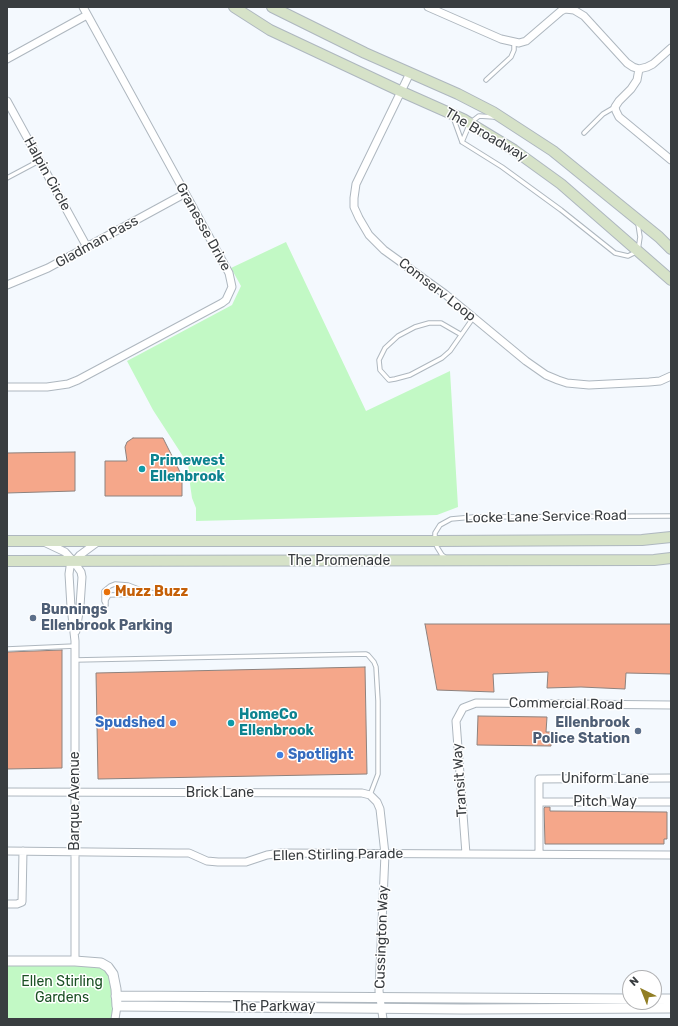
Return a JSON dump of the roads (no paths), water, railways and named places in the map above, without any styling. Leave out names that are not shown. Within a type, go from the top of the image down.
[{"type":"main road","name":"The Broadway","points":[[234,7],[270,30],[470,123],[549,175],[671,280]]},
{"type":"main road","name":"The Broadway","points":[[272,7],[365,53],[458,94],[493,112],[553,151],[659,237],[671,249]]},
{"type":"main road","name":"The Promenade","points":[[7,540],[435,541],[642,540],[671,537]]},
{"type":"main road","name":"The Promenade","points":[[7,562],[646,560],[671,558]]},
{"type":"street","name":"Granesse Drive","points":[[7,387],[47,387],[68,384],[78,380],[226,300],[232,287],[229,273],[184,194],[83,7]]},
{"type":"street","points":[[428,7],[501,39],[514,43],[526,41],[553,17],[570,8],[584,16],[627,63],[639,69],[652,64],[671,48]]},
{"type":"street","points":[[7,59],[87,15]]},
{"type":"street","points":[[639,69],[637,80],[615,107],[619,117],[671,160]]},
{"type":"street","name":"Comserv Loop","points":[[410,73],[356,184],[354,207],[369,235],[380,246],[445,294],[472,318],[546,375],[567,383],[589,385],[649,382],[671,376]]},
{"type":"street","name":"Halpin Circle","points":[[7,101],[9,110],[40,160],[87,247]]},
{"type":"street","name":"Gladman Pass","points":[[7,285],[48,268],[184,194]]},
{"type":"street","name":"Barque Avenue","points":[[39,541],[52,545],[65,552],[74,562],[82,577],[75,644]]},
{"type":"street","points":[[74,562],[88,548],[99,541]]},
{"type":"street","name":"Barque Avenue","points":[[74,562],[70,567],[69,580],[75,644],[75,961]]},
{"type":"street","name":"Commercial Road","points":[[463,708],[476,703],[671,705]]},
{"type":"street","name":"Transit Way","points":[[463,708],[456,721],[466,854]]},
{"type":"street","name":"Uniform Lane","points":[[539,802],[539,779],[671,778]]},
{"type":"street","name":"Brick Lane","points":[[7,792],[362,793],[370,795]]},
{"type":"street","points":[[370,795],[377,802],[380,809],[385,854]]},
{"type":"street","points":[[539,802],[539,854]]},
{"type":"street","name":"Pitch Way","points":[[539,802],[671,802]]},
{"type":"street","name":"Ellen Stirling Parade","points":[[7,851],[189,853],[207,861],[218,862],[246,862],[267,855],[281,853],[671,855]]},
{"type":"street","points":[[7,904],[17,904],[22,902],[23,851]]},
{"type":"street","name":"Cussington Way","points":[[383,1019],[378,991],[385,854]]},
{"type":"street","points":[[7,960],[101,963],[108,967],[113,974],[117,1001],[115,1019]]},
{"type":"street","name":"The Parkway","points":[[117,1001],[379,998],[622,999]]},
{"type":"street","name":"The Parkway","points":[[117,1001],[381,1008],[671,1008]]},
{"type":"lane","points":[[486,80],[511,57],[514,50],[514,43]]},
{"type":"lane","points":[[584,133],[603,114],[615,107]]},
{"type":"lane","points":[[452,114],[462,142],[502,167],[561,210],[615,253],[628,256],[638,251],[640,237],[638,221]]},
{"type":"lane","points":[[462,142],[470,123],[479,116],[491,116],[506,120]]},
{"type":"lane","points":[[7,178],[40,160]]},
{"type":"lane","points":[[460,334],[441,323],[429,323],[415,327],[398,336],[385,348],[379,360],[380,370],[389,380],[395,379],[410,375],[442,358],[450,351],[472,318]]},
{"type":"lane","name":"Locke Lane Service Road","points":[[435,541],[435,534],[440,525],[451,519],[473,517],[671,516]]},
{"type":"lane","points":[[435,541],[442,555],[448,560]]},
{"type":"lane","points":[[115,584],[128,585],[154,593],[109,595],[106,600],[106,605],[104,601],[104,591],[115,584]]},
{"type":"lane","points":[[7,649],[75,644]]},
{"type":"lane","points":[[75,660],[366,654],[371,658],[376,667],[378,701],[378,774],[370,795]]},
{"type":"place","name":"Primewest Ellenbrook","points":[[142,469]]},
{"type":"place","name":"Muzz Buzz","points":[[107,592]]},
{"type":"place","name":"Bunnings Ellenbrook Parking","points":[[33,618]]},
{"type":"place","name":"Spudshed","points":[[173,723]]},
{"type":"place","name":"HomeCo Ellenbrook","points":[[231,723]]},
{"type":"place","name":"Ellenbrook Police Station","points":[[638,731]]},
{"type":"place","name":"Spotlight","points":[[280,755]]},
{"type":"park label","name":"Ellen Stirling Gardens","points":[[62,990]]}]
